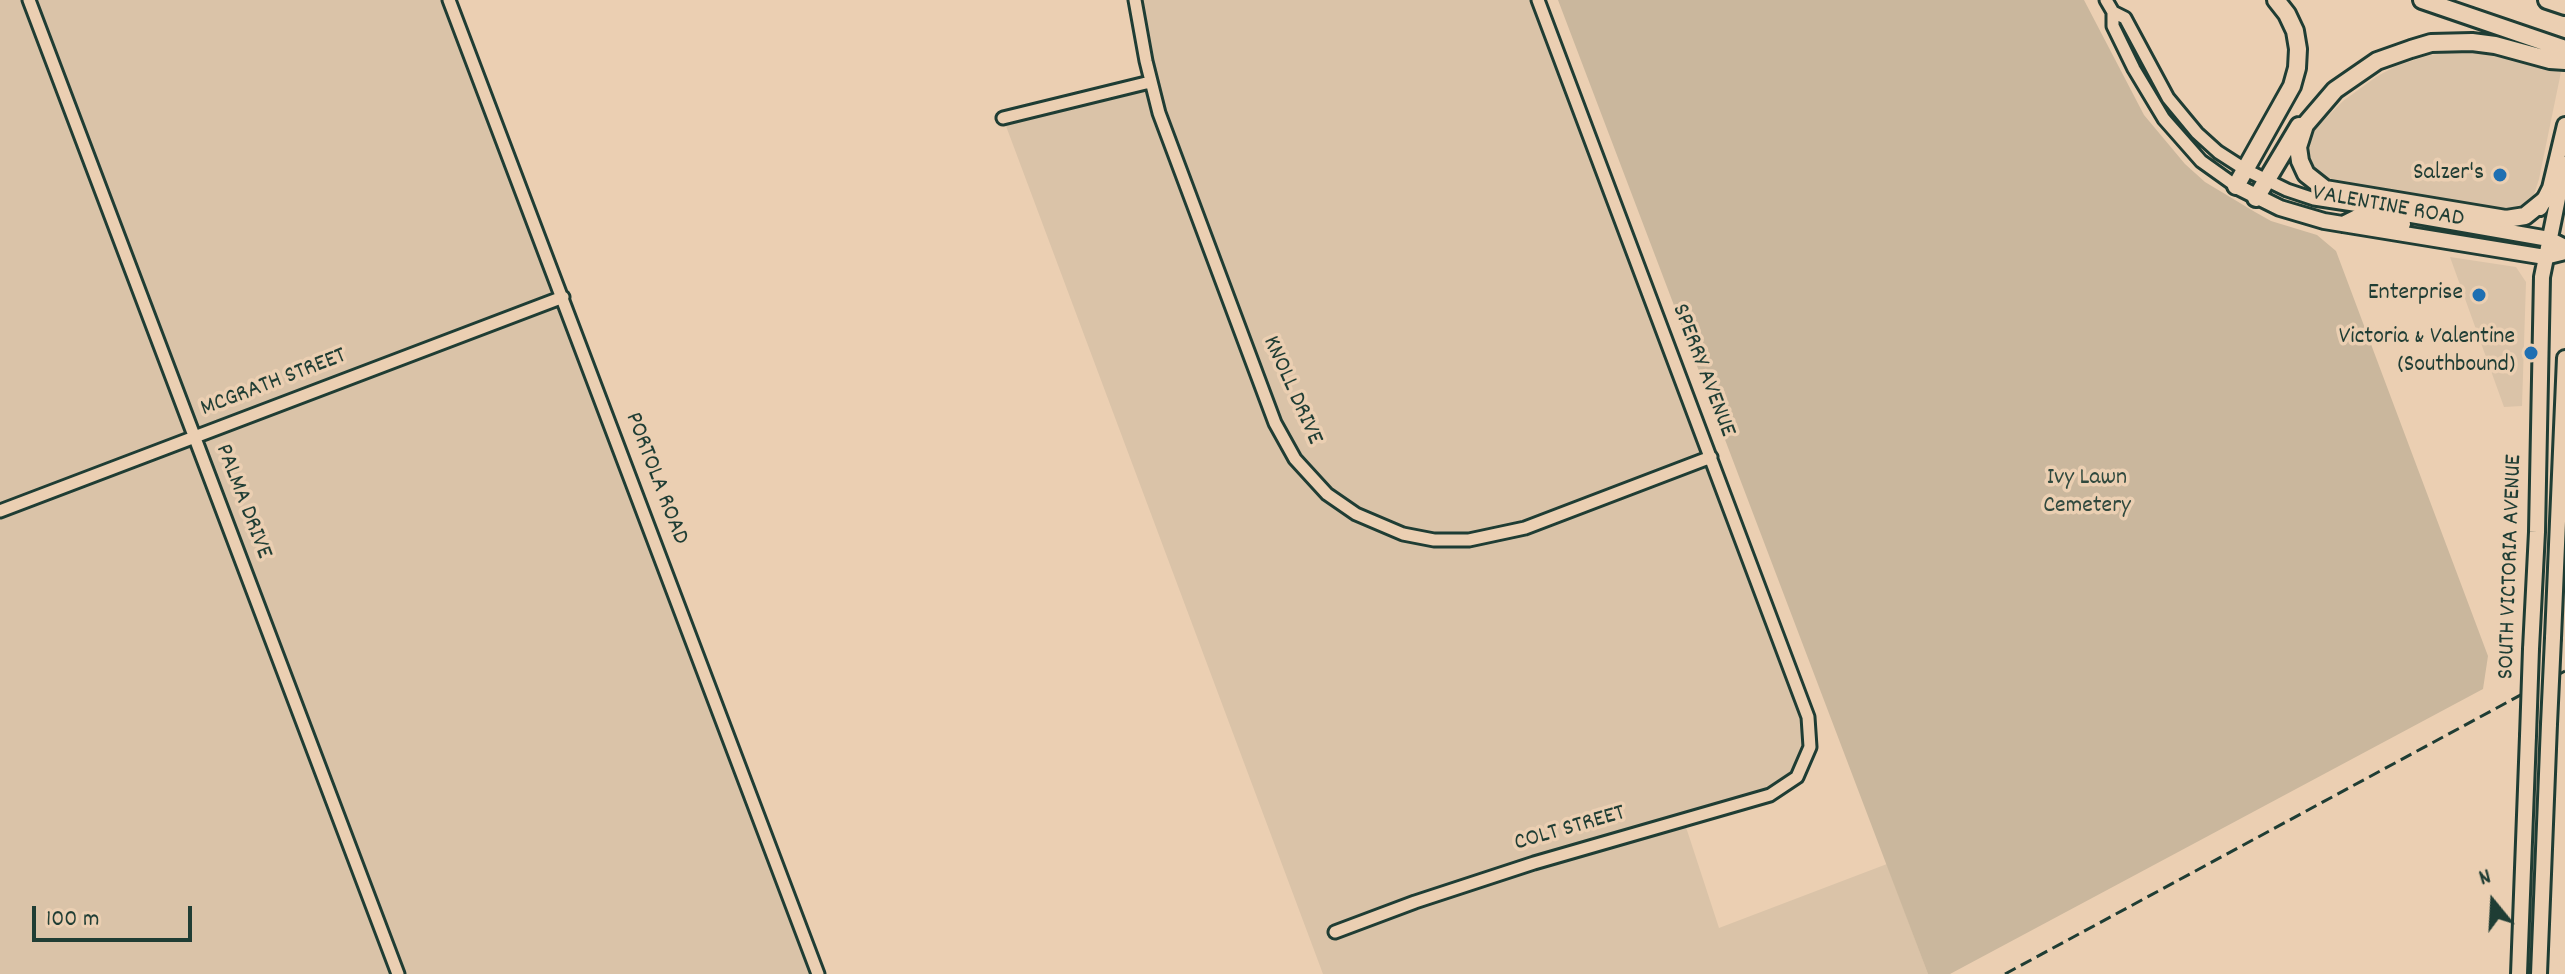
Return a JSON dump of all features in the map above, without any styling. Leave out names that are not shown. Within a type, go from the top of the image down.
[{"type":"highway","points":[[2236,186],[2292,86],[2297,68],[2295,31],[2276,0]]},
{"type":"highway","points":[[2422,0],[2558,53]]},
{"type":"highway","points":[[2256,198],[2294,131],[2335,90],[2363,69],[2431,43],[2472,42],[2558,53]]},
{"type":"highway","points":[[2312,115],[2301,135],[2299,156],[2306,174],[2325,189],[2506,219],[2525,216],[2546,199]]},
{"type":"main road","points":[[2479,228],[2525,219],[2539,209],[2546,199],[2565,125]]},
{"type":"main road","name":"SOUTH VICTORIA AVENUE","points":[[2519,974],[2537,532],[2542,277],[2565,164]]},
{"type":"main road","name":"VALENTINE ROAD","points":[[2236,186],[2256,198],[2304,216],[2342,224],[2545,257],[2565,250]]},
{"type":"main road","name":"VALENTINE ROAD","points":[[2360,206],[2549,239],[2565,250]]},
{"type":"main road","points":[[2342,224],[2357,217],[2404,224],[2417,218]]},
{"type":"main road","name":"SOUTH VICTORIA AVENUE","points":[[2539,974],[2565,358]]},
{"type":"street","name":"PALMA DRIVE","points":[[29,0],[398,974]]},
{"type":"street","name":"PORTOLA ROAD","points":[[449,0],[818,974]]},
{"type":"street","name":"KNOLL DRIVE","points":[[1135,0],[1150,82],[1168,141],[1275,423],[1307,474],[1341,504],[1364,518],[1403,534],[1434,540],[1469,540],[1525,528],[1711,457]]},
{"type":"street","name":"SPERRY AVENUE","points":[[1538,0],[1808,717],[1811,740],[1806,759]]},
{"type":"street","name":"VALENTINE ROAD","points":[[2106,0],[2113,12],[2113,26],[2164,119],[2201,161],[2236,186]]},
{"type":"street","name":"VALENTINE ROAD","points":[[2113,12],[2125,18],[2155,77],[2177,111],[2218,152],[2266,180],[2314,199],[2360,206]]},
{"type":"street","points":[[1003,118],[1150,82]]},
{"type":"street","name":"MCGRATH STREET","points":[[0,511],[563,297]]},
{"type":"street","name":"COLT STREET","points":[[1335,932],[1519,867],[1770,795],[1797,777],[1806,759]]},
{"type":"shaded area","points":[[0,0],[449,0],[818,974],[0,974]]},
{"type":"shaded area","points":[[1135,0],[1538,0],[1811,740],[1790,783],[1684,821],[1719,928],[1887,864],[1928,974],[1323,974],[1003,118],[1150,82]]},
{"type":"shaded area","points":[[2470,50],[2561,72],[2533,198],[2518,209],[2502,211],[2329,181],[2313,170],[2306,150],[2312,132],[2343,101],[2396,66],[2430,55]]},
{"type":"shaded area","points":[[2450,257],[2516,267],[2526,282],[2522,406],[2504,407]]},
{"type":"green space","name":"Ivy Lawn Cemetery","points":[[1558,0],[2084,0],[2144,115],[2185,164],[2205,182],[2255,212],[2271,221],[2317,235],[2336,251],[2488,656],[2483,689],[1950,974],[1928,974]]},
{"type":"railway","points":[[2005,974],[2565,671]]},
{"type":"place","name":"Salzer's","points":[[2500,175]]},
{"type":"place","name":"Enterprise","points":[[2479,295]]},
{"type":"place","name":"Victoria & Valentine (Southbound)","points":[[2531,353]]}]
